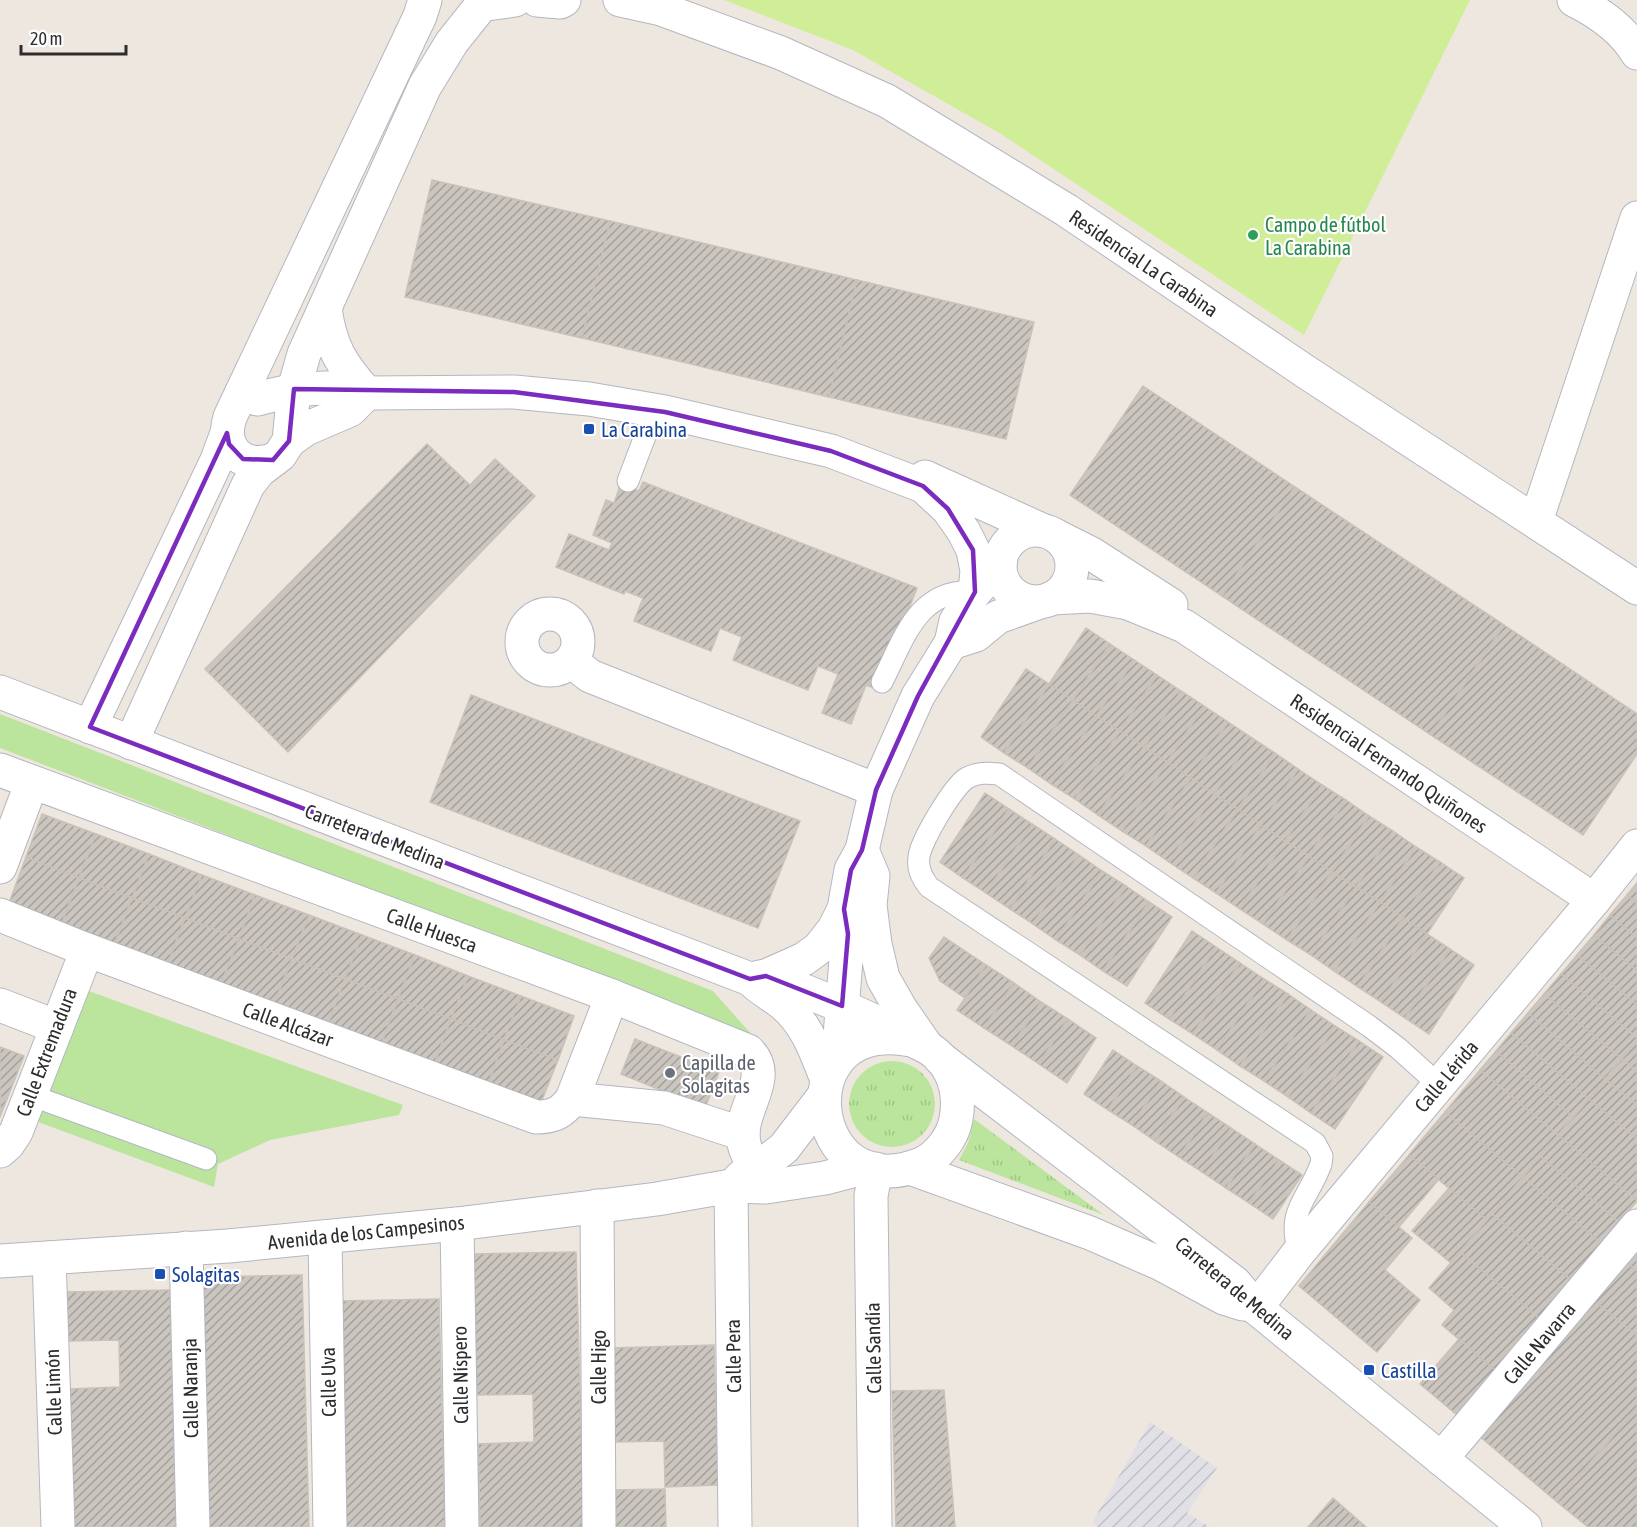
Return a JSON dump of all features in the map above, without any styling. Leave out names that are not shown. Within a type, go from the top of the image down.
[{"type":"street","points":[[90,727],[239,414],[420,16],[425,0]]},
{"type":"street","points":[[445,0],[459,8],[470,9],[494,3]]},
{"type":"street","points":[[537,0],[560,2],[564,0]]},
{"type":"street","name":"Residencial La Carabina","points":[[620,0],[661,9],[781,52],[887,101],[1066,210],[1306,372],[1637,588]]},
{"type":"street","points":[[1574,0],[1598,12],[1632,44],[1637,53]]},
{"type":"street","points":[[131,743],[248,485],[285,444],[294,389],[304,354],[425,86],[452,42],[494,3]]},
{"type":"street","points":[[1536,521],[1637,218]]},
{"type":"street","points":[[239,414],[229,444],[235,453],[253,463],[306,429],[350,410],[367,393],[336,354],[328,332],[325,308]]},
{"type":"street","name":"Residencial Fernando Quiñones","points":[[239,414],[294,389],[346,387],[367,393],[514,392],[589,399],[655,410],[831,451],[923,486],[948,509],[973,550],[977,571],[975,592]]},
{"type":"street","points":[[239,414],[276,404],[289,419],[285,444]]},
{"type":"street","name":"Residencial Fernando Quiñones","points":[[897,475],[926,477],[1092,554],[1177,608],[1184,626]]},
{"type":"street","points":[[951,643],[976,635],[998,617],[1046,600],[1062,591],[1069,581],[1072,568],[1071,556],[1065,544],[1050,533],[1032,530],[1009,541],[1002,552],[1001,576],[1011,592],[1027,601],[1046,600]]},
{"type":"street","points":[[828,1081],[800,1020],[784,1005],[760,990],[758,978],[804,959],[819,948],[834,929],[844,909],[851,870],[862,850],[876,789],[918,696],[951,643],[956,621],[975,592],[1000,564]]},
{"type":"street","name":"Residencial Fernando Quiñones","points":[[1046,600],[1090,596],[1128,603],[1184,626],[1594,900]]},
{"type":"street","points":[[571,661],[590,676],[876,789]]},
{"type":"street","name":"Carretera de Medina","points":[[0,692],[758,978],[842,1006],[926,1048],[1235,1283],[1256,1308],[1525,1527]]},
{"type":"street","name":"Calle Huesca","points":[[0,770],[612,996],[748,1051],[754,1057],[760,1072],[745,1117],[743,1134]]},
{"type":"street","points":[[0,867],[32,782]]},
{"type":"street","name":"Calle Lérida","points":[[1256,1308],[1299,1252],[1637,846]]},
{"type":"street","points":[[844,909],[848,934],[840,1036],[828,1081],[824,1115],[829,1132],[838,1147],[851,1159],[871,1168],[893,1171],[910,1168],[925,1162],[939,1151],[949,1138],[956,1122],[958,1105],[956,1088],[950,1072],[926,1048],[883,978],[875,944],[870,905],[873,876],[862,850]]},
{"type":"street","name":"Calle Alcázar","points":[[0,915],[87,950],[536,1117],[557,1114],[566,1108],[572,1099]]},
{"type":"street","name":"Calle Extremadura","points":[[0,1151],[16,1132],[87,950]]},
{"type":"street","points":[[612,996],[572,1099],[664,1108],[743,1134],[746,1150],[742,1176]]},
{"type":"street","points":[[0,1005],[57,1027]]},
{"type":"street","points":[[742,1176],[784,1148],[846,1052],[877,1037],[894,1036],[926,1048]]},
{"type":"street","points":[[742,1176],[766,1187],[871,1168]]},
{"type":"street","name":"Calle Sandía","points":[[871,1168],[875,1527]]},
{"type":"street","points":[[910,1168],[1090,1233],[1161,1264],[1224,1298],[1256,1308]]},
{"type":"street","name":"Avenida de los Campesinos","points":[[0,1261],[325,1238],[457,1224],[657,1199],[742,1176]]},
{"type":"street","name":"Calle Pera","points":[[735,1527],[742,1176]]},
{"type":"street","name":"Calle Higo","points":[[597,1206],[599,1527]]},
{"type":"street","name":"Calle Níspero","points":[[457,1224],[462,1527]]},
{"type":"street","name":"Calle Navarra","points":[[1441,1459],[1637,1226]]},
{"type":"street","name":"Calle Uva","points":[[325,1238],[330,1527]]},
{"type":"street","name":"Calle Naranja","points":[[186,1248],[193,1527]]},
{"type":"street","name":"Calle Limón","points":[[49,1258],[58,1527]]},
{"type":"lane","points":[[628,481],[655,410]]},
{"type":"lane","points":[[882,682],[916,616],[933,600],[946,593],[975,592]]},
{"type":"lane","points":[[1299,1252],[1294,1223],[1298,1208],[1321,1164],[1322,1156],[1315,1143],[929,887],[922,878],[918,867],[922,844],[958,785],[977,774],[999,774],[1369,1026],[1398,1048],[1439,1085]]},
{"type":"lane","points":[[30,1095],[206,1159]]},
{"type":"highlighted area","points":[[294,389],[514,392],[665,412],[831,451],[923,486],[948,509],[973,550],[975,592],[918,696],[876,790],[862,850],[851,870],[844,909],[848,934],[842,1006],[766,976],[750,979],[90,727],[227,433],[229,444],[243,459],[273,460],[289,441]]},
{"type":"shaded area","points":[[1150,1422],[1217,1468],[1187,1513],[1210,1527],[1097,1527],[1093,1521]]},
{"type":"green space","name":"Campo de fútbol La Carabina","points":[[724,0],[1470,0],[1304,335],[1001,134],[853,50]]},
{"type":"green space","points":[[0,714],[713,991],[753,1036],[0,748]]},
{"type":"green space","points":[[86,990],[403,1105],[399,1115],[270,1140],[218,1164],[214,1187],[38,1122]]},
{"type":"green space","points":[[892,1061],[909,1064],[923,1073],[932,1087],[935,1104],[932,1121],[923,1135],[909,1144],[892,1147],[875,1144],[861,1135],[852,1121],[849,1104],[852,1087],[861,1073],[875,1064]]},
{"type":"green space","points":[[974,1119],[1104,1215],[959,1160],[968,1143]]},
{"type":"building","points":[[432,180],[610,221],[582,338],[405,297]]},
{"type":"building","points":[[610,221],[857,280],[829,397],[582,338]]},
{"type":"building","points":[[857,280],[1034,322],[1006,439],[829,397]]},
{"type":"building","points":[[1143,386],[1295,487],[1222,596],[1070,495]]},
{"type":"building","points":[[427,444],[470,485],[495,459],[535,496],[288,752],[205,669]]},
{"type":"building","points":[[643,482],[917,588],[891,647],[888,645],[871,687],[866,685],[851,724],[822,713],[838,674],[818,666],[808,690],[733,660],[742,637],[720,628],[711,651],[634,621],[643,598],[625,591],[624,594],[556,567],[569,534],[609,550],[612,543],[593,535],[606,500],[614,503],[621,483],[639,491]]},
{"type":"building","points":[[1295,487],[1504,625],[1431,735],[1222,596]]},
{"type":"building","points":[[1504,625],[1637,714],[1637,754],[1583,835],[1431,735]]},
{"type":"building","points":[[1086,628],[1110,644],[1073,700],[1049,684]]},
{"type":"building","points":[[1110,644],[1134,660],[1096,716],[1073,700]]},
{"type":"building","points":[[1134,660],[1157,675],[1120,731],[1096,716]]},
{"type":"building","points":[[1026,669],[1049,684],[1004,753],[981,737]]},
{"type":"building","points":[[1157,675],[1181,691],[1144,747],[1120,731]]},
{"type":"building","points":[[1049,684],[1073,700],[1028,768],[1004,753]]},
{"type":"building","points":[[1181,691],[1204,706],[1167,762],[1144,747]]},
{"type":"building","points":[[471,695],[800,821],[758,928],[430,802]]},
{"type":"building","points":[[1073,700],[1096,716],[1051,784],[1028,768]]},
{"type":"building","points":[[1204,706],[1228,722],[1191,778],[1167,762]]},
{"type":"building","points":[[1096,716],[1120,731],[1075,799],[1051,784]]},
{"type":"building","points":[[1228,722],[1252,738],[1214,794],[1191,778]]},
{"type":"building","points":[[1120,731],[1144,747],[1098,815],[1075,799]]},
{"type":"building","points":[[1252,738],[1275,753],[1238,809],[1214,794]]},
{"type":"building","points":[[1144,747],[1167,762],[1122,831],[1098,815]]},
{"type":"building","points":[[1275,753],[1298,769],[1261,825],[1238,809]]},
{"type":"building","points":[[1167,762],[1191,778],[1146,846],[1122,831]]},
{"type":"building","points":[[1298,769],[1322,785],[1285,841],[1261,825]]},
{"type":"building","points":[[1191,778],[1214,794],[1169,862],[1146,846]]},
{"type":"building","points":[[1322,785],[1346,800],[1309,856],[1285,841]]},
{"type":"building","points":[[985,793],[1009,809],[963,878],[940,862]]},
{"type":"building","points":[[1214,794],[1238,809],[1193,878],[1169,862]]},
{"type":"building","points":[[1346,800],[1369,816],[1332,872],[1309,856]]},
{"type":"building","points":[[1009,809],[1032,824],[986,893],[963,878]]},
{"type":"building","points":[[1238,809],[1261,825],[1216,893],[1193,878]]},
{"type":"building","points":[[42,814],[96,834],[79,878],[26,857]]},
{"type":"building","points":[[1369,816],[1393,831],[1356,887],[1332,872]]},
{"type":"building","points":[[1032,824],[1055,839],[1010,909],[986,893]]},
{"type":"building","points":[[1261,825],[1285,841],[1240,909],[1216,893]]},
{"type":"building","points":[[1393,831],[1416,847],[1380,902],[1356,887]]},
{"type":"building","points":[[96,834],[149,854],[132,898],[79,878]]},
{"type":"building","points":[[1055,839],[1079,855],[1033,924],[1010,909]]},
{"type":"building","points":[[1285,841],[1309,856],[1263,924],[1240,909]]},
{"type":"building","points":[[1416,847],[1440,862],[1403,918],[1380,902]]},
{"type":"building","points":[[149,854],[202,875],[185,918],[132,898]]},
{"type":"building","points":[[1079,855],[1102,871],[1056,940],[1033,924]]},
{"type":"building","points":[[1309,856],[1332,872],[1287,940],[1263,924]]},
{"type":"building","points":[[26,857],[79,878],[62,923],[9,903]]},
{"type":"building","points":[[1440,862],[1464,878],[1427,934],[1403,918]]},
{"type":"building","points":[[1102,871],[1126,886],[1080,955],[1056,940]]},
{"type":"building","points":[[1332,872],[1356,887],[1311,955],[1287,940]]},
{"type":"building","points":[[202,875],[255,895],[239,939],[185,918]]},
{"type":"building","points":[[79,878],[132,898],[115,943],[62,923]]},
{"type":"building","points":[[1637,883],[1637,904],[1627,895]]},
{"type":"building","points":[[1126,886],[1149,902],[1103,971],[1080,955]]},
{"type":"building","points":[[1356,887],[1380,902],[1334,971],[1311,955]]},
{"type":"building","points":[[255,895],[309,915],[292,959],[239,939]]},
{"type":"building","points":[[1627,895],[1637,904],[1637,938],[1610,915]]},
{"type":"building","points":[[132,898],[185,918],[168,963],[115,943]]},
{"type":"building","points":[[1149,902],[1172,917],[1127,986],[1103,971]]},
{"type":"building","points":[[1380,902],[1403,918],[1358,987],[1334,971]]},
{"type":"building","points":[[309,915],[362,935],[345,979],[292,959]]},
{"type":"building","points":[[1610,915],[1637,938],[1637,971],[1594,935]]},
{"type":"building","points":[[185,918],[239,939],[221,984],[168,963]]},
{"type":"building","points":[[1403,918],[1427,934],[1381,1002],[1358,987]]},
{"type":"building","points":[[1192,931],[1216,947],[1169,1019],[1145,1003]]},
{"type":"building","points":[[1427,934],[1450,949],[1405,1018],[1381,1002]]},
{"type":"building","points":[[362,935],[415,955],[398,999],[345,979]]},
{"type":"building","points":[[1594,935],[1637,971],[1637,1005],[1577,955]]},
{"type":"building","points":[[944,937],[986,965],[965,998],[940,981],[929,958]]},
{"type":"building","points":[[239,939],[292,959],[274,1004],[221,984]]},
{"type":"building","points":[[1216,947],[1240,963],[1193,1034],[1169,1019]]},
{"type":"building","points":[[1450,949],[1474,965],[1429,1034],[1405,1018]]},
{"type":"building","points":[[415,955],[468,976],[451,1019],[398,999]]},
{"type":"building","points":[[1577,955],[1637,1005],[1637,1038],[1561,974]]},
{"type":"building","points":[[292,959],[345,979],[328,1024],[274,1004]]},
{"type":"building","points":[[1240,963],[1264,979],[1217,1050],[1193,1034]]},
{"type":"building","points":[[986,965],[1014,983],[984,1028],[957,1010]]},
{"type":"building","points":[[1561,974],[1637,1038],[1622,1059],[1544,994]]},
{"type":"building","points":[[468,976],[521,996],[504,1040],[451,1019]]},
{"type":"building","points":[[345,979],[398,999],[381,1045],[328,1024]]},
{"type":"building","points":[[1264,979],[1288,994],[1240,1066],[1217,1050]]},
{"type":"building","points":[[1014,983],[1041,1002],[1012,1046],[984,1028]]},
{"type":"building","points":[[1288,994],[1311,1010],[1264,1081],[1240,1066]]},
{"type":"building","points":[[1544,994],[1622,1059],[1605,1079],[1528,1013]]},
{"type":"building","points":[[521,996],[574,1016],[558,1060],[504,1040]]},
{"type":"building","points":[[398,999],[451,1019],[434,1065],[381,1045]]},
{"type":"building","points":[[1041,1002],[1068,1019],[1039,1064],[1012,1046]]},
{"type":"building","points":[[1311,1010],[1335,1026],[1288,1097],[1264,1081]]},
{"type":"building","points":[[1528,1013],[1605,1079],[1589,1099],[1511,1033]]},
{"type":"building","points":[[451,1019],[504,1040],[488,1085],[434,1065]]},
{"type":"building","points":[[1068,1019],[1096,1038],[1067,1083],[1039,1064]]},
{"type":"building","points":[[1335,1026],[1359,1041],[1311,1113],[1288,1097]]},
{"type":"building","points":[[1511,1033],[1589,1099],[1573,1117],[1496,1051]]},
{"type":"building","name":"Capilla de Solagitas","points":[[635,1039],[719,1072],[705,1108],[621,1074]]},
{"type":"building","points":[[504,1040],[558,1060],[540,1105],[488,1085]]},
{"type":"building","points":[[1359,1041],[1383,1057],[1335,1129],[1311,1113]]},
{"type":"building","points":[[1637,1041],[1637,1072],[1622,1059]]},
{"type":"building","points":[[0,1047],[24,1056],[7,1099],[0,1097]]},
{"type":"building","points":[[1113,1050],[1137,1066],[1108,1110],[1084,1094]]},
{"type":"building","points":[[1496,1051],[1573,1117],[1558,1135],[1480,1070]]},
{"type":"building","points":[[1622,1059],[1637,1072],[1637,1105],[1605,1079]]},
{"type":"building","points":[[1137,1066],[1161,1081],[1132,1125],[1108,1110]]},
{"type":"building","points":[[1480,1070],[1558,1135],[1523,1177],[1445,1112]]},
{"type":"building","points":[[1605,1079],[1637,1105],[1637,1139],[1589,1099]]},
{"type":"building","points":[[1161,1081],[1184,1097],[1155,1141],[1132,1125]]},
{"type":"building","points":[[0,1097],[7,1099],[0,1117]]},
{"type":"building","points":[[1184,1097],[1208,1113],[1179,1157],[1155,1141]]},
{"type":"building","points":[[1589,1099],[1637,1139],[1637,1201],[1558,1135]]},
{"type":"building","points":[[1445,1112],[1523,1177],[1487,1220],[1409,1155]]},
{"type":"building","points":[[1208,1113],[1231,1128],[1202,1172],[1179,1157]]},
{"type":"building","points":[[1231,1128],[1255,1144],[1226,1188],[1202,1172]]},
{"type":"building","points":[[1558,1135],[1637,1201],[1619,1222],[1540,1156]]},
{"type":"building","points":[[1255,1144],[1279,1160],[1249,1203],[1226,1188]]},
{"type":"building","points":[[1409,1155],[1439,1179],[1399,1227],[1369,1202]]},
{"type":"building","points":[[1540,1156],[1619,1222],[1602,1244],[1523,1177]]},
{"type":"building","points":[[1279,1160],[1302,1175],[1273,1219],[1249,1203]]},
{"type":"building","points":[[1523,1177],[1602,1244],[1571,1280],[1492,1214]]},
{"type":"building","points":[[1449,1188],[1487,1220],[1451,1263],[1412,1231]]},
{"type":"building","points":[[1369,1202],[1412,1238],[1385,1270],[1420,1300],[1377,1352],[1299,1286]]},
{"type":"building","points":[[1492,1214],[1571,1280],[1539,1318],[1460,1252]]},
{"type":"building","points":[[1637,1246],[1637,1271],[1624,1261]]},
{"type":"building","points":[[576,1252],[584,1527],[480,1527],[478,1444],[534,1442],[533,1394],[477,1395],[473,1254]]},
{"type":"building","points":[[1460,1252],[1539,1318],[1495,1370],[1442,1325],[1454,1310],[1429,1288]]},
{"type":"building","points":[[1624,1261],[1637,1271],[1637,1336],[1592,1299]]},
{"type":"building","points":[[302,1275],[309,1527],[207,1527],[201,1277]]},
{"type":"building","points":[[170,1290],[176,1527],[73,1527],[69,1389],[120,1387],[119,1340],[68,1341],[67,1292]]},
{"type":"building","points":[[439,1299],[445,1527],[345,1527],[339,1301]]},
{"type":"building","points":[[1592,1299],[1637,1336],[1637,1407],[1557,1502],[1478,1435]]},
{"type":"building","points":[[1459,1339],[1495,1370],[1457,1415],[1420,1384]]},
{"type":"building","points":[[714,1345],[718,1485],[665,1487],[664,1441],[614,1442],[611,1348]]},
{"type":"building","points":[[944,1390],[955,1527],[896,1527],[892,1391]]},
{"type":"building","points":[[1637,1408],[1637,1527],[1588,1527],[1557,1502]]},
{"type":"building","points":[[665,1489],[666,1527],[616,1527],[615,1490]]},
{"type":"building","points":[[1333,1498],[1366,1527],[1308,1527]]},
{"type":"place","name":"Campo de fútbol La Carabina","points":[[1253,235]]},
{"type":"place","name":"La Carabina","points":[[589,429]]},
{"type":"place","name":"Capilla de Solagitas","points":[[670,1073]]},
{"type":"place","name":"Solagitas","points":[[160,1274]]},
{"type":"place","name":"Castilla","points":[[1369,1370]]}]
